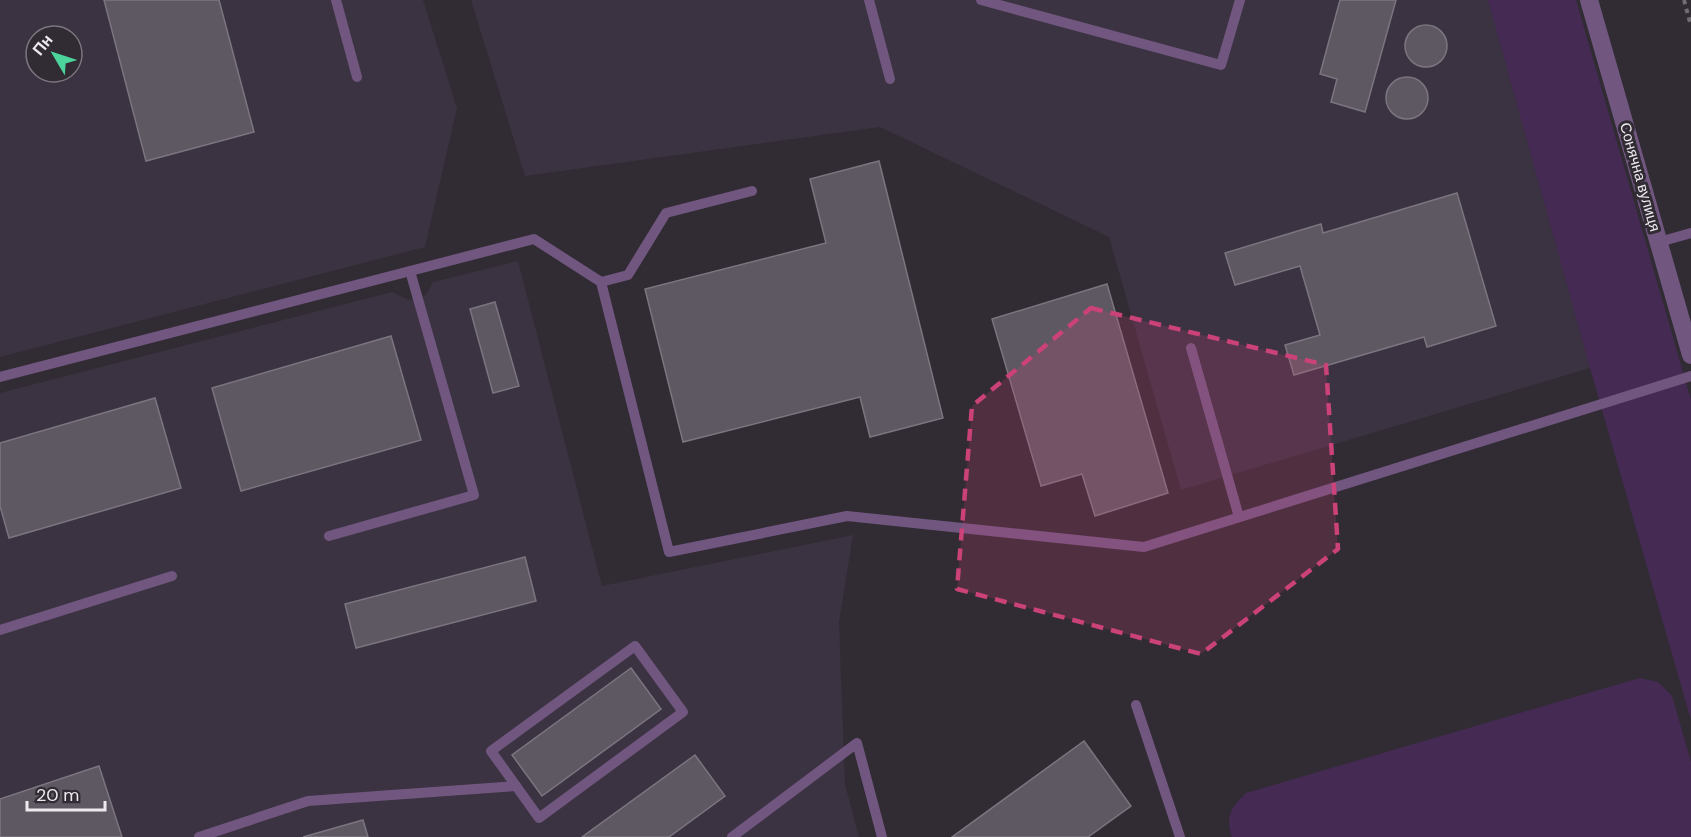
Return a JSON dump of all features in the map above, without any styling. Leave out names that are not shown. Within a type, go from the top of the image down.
[{"type":"street","name":"Сонячна вулиця","points":[[1589,0],[1691,355]]},
{"type":"lane","points":[[336,0],[357,77]]},
{"type":"lane","points":[[869,0],[890,79]]},
{"type":"lane","points":[[981,0],[1221,65],[1240,0]]},
{"type":"lane","points":[[601,282],[628,275],[666,213],[752,191]]},
{"type":"lane","points":[[1659,242],[1691,232]]},
{"type":"lane","points":[[0,377],[534,239],[601,282],[669,552],[847,516],[1144,547],[1691,376]]},
{"type":"lane","points":[[329,536],[474,495],[410,271]]},
{"type":"lane","points":[[1191,348],[1239,517]]},
{"type":"lane","points":[[0,630],[172,576]]},
{"type":"lane","points":[[635,646],[683,712],[539,818],[516,786],[491,751],[635,646]]},
{"type":"lane","points":[[1136,705],[1180,837]]},
{"type":"lane","points":[[732,837],[857,743],[882,837]]},
{"type":"lane","points":[[199,837],[308,801],[516,786]]},
{"type":"path","points":[[1684,0],[1691,26]]},
{"type":"highlighted area","points":[[1091,308],[1326,365],[1338,549],[1201,654],[957,589],[972,406]]},
{"type":"shaded area","points":[[0,0],[423,0],[457,108],[425,247],[0,357]]},
{"type":"shaded area","points":[[471,0],[1488,0],[1590,368],[1181,490],[1109,237],[880,127],[525,176]]},
{"type":"shaded area","points":[[1488,0],[1576,0],[1691,400],[1691,720],[1590,368]]},
{"type":"shaded area","points":[[518,261],[602,586],[853,535],[839,622],[845,784],[859,837],[0,837],[0,393],[392,292],[409,300],[426,295],[433,282]]},
{"type":"shaded area","points":[[1640,678],[1658,682],[1672,696],[1691,762],[1691,837],[1232,837],[1229,818],[1236,803],[1246,793]]},
{"type":"building","points":[[104,0],[219,0],[254,132],[146,161]]},
{"type":"building","points":[[1340,0],[1396,0],[1365,112],[1331,102],[1337,79],[1320,74]]},
{"type":"building","points":[[1426,25],[1434,26],[1441,31],[1446,38],[1446,54],[1441,61],[1434,66],[1426,67],[1418,66],[1411,61],[1406,54],[1405,46],[1406,38],[1411,31],[1418,26]]},
{"type":"building","points":[[1407,77],[1415,78],[1422,83],[1427,90],[1427,106],[1422,113],[1415,118],[1407,119],[1399,118],[1392,113],[1387,106],[1386,98],[1387,90],[1392,83],[1399,78]]},
{"type":"building","points":[[879,161],[943,418],[870,437],[860,397],[683,442],[645,289],[826,243],[810,179]]},
{"type":"building","points":[[1457,193],[1496,326],[1427,347],[1424,337],[1294,375],[1285,345],[1320,335],[1300,266],[1235,285],[1225,253],[1321,224],[1323,233]]},
{"type":"building","points":[[1107,284],[1168,493],[1095,516],[1082,474],[1041,486],[992,319]]},
{"type":"building","points":[[495,302],[519,386],[493,393],[470,309]]},
{"type":"building","points":[[391,336],[421,440],[241,491],[212,388]]},
{"type":"building","points":[[155,398],[181,488],[9,538],[0,506],[0,443]]},
{"type":"building","points":[[525,557],[536,601],[356,648],[345,604]]},
{"type":"building","points":[[631,668],[661,709],[542,796],[512,755]]},
{"type":"building","points":[[1084,741],[1131,806],[1088,837],[952,837]]},
{"type":"building","points":[[695,755],[725,796],[669,837],[582,837]]},
{"type":"building","points":[[99,766],[122,837],[0,837],[0,799]]},
{"type":"building","points":[[363,820],[368,837],[303,837]]}]
